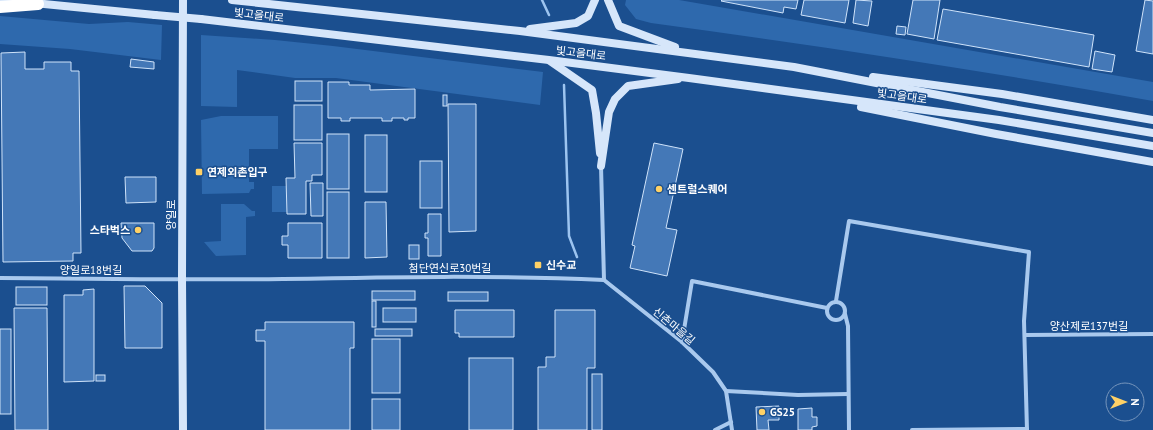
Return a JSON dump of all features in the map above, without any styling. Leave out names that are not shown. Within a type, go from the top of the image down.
[{"type":"highway","points":[[0,7],[38,4]]},
{"type":"main road","name":"빛고을대로","points":[[4,0],[201,19],[549,60],[999,120],[1153,146]]},
{"type":"main road","name":"양일로","points":[[183,0],[183,430]]},
{"type":"main road","name":"빛고을대로","points":[[232,0],[520,31],[794,67],[1000,107],[1153,133]]},
{"type":"main road","points":[[520,31],[576,23],[588,16],[595,0]]},
{"type":"main road","points":[[608,0],[619,26],[691,53]]},
{"type":"main road","points":[[549,60],[592,90],[596,113],[601,166]]},
{"type":"main road","points":[[794,67],[1002,94],[1153,120]]},
{"type":"main road","points":[[601,166],[609,112],[615,99],[628,86],[689,78]]},
{"type":"main road","points":[[790,92],[996,134],[1153,162]]},
{"type":"street","points":[[601,166],[604,280]]},
{"type":"street","points":[[836,301],[849,221],[1028,252],[1024,335],[1027,429],[912,430]]},
{"type":"street","name":"첨단연신로30번길","points":[[182,278],[538,277],[604,280]]},
{"type":"street","name":"양일로18번길","points":[[0,278],[182,278]]},
{"type":"street","name":"신촌마을길","points":[[604,280],[682,342],[713,372],[726,391],[732,430]]},
{"type":"street","points":[[682,342],[692,281],[827,308]]},
{"type":"street","points":[[845,314],[841,319],[835,320],[827,314],[827,308],[830,303],[836,301],[844,305],[846,308],[845,314],[848,326],[848,394],[850,430]]},
{"type":"street","name":"양산제로137번길","points":[[1024,335],[1153,334]]},
{"type":"street","points":[[726,391],[798,395],[848,394]]},
{"type":"street","points":[[715,430],[731,422]]},
{"type":"shaded area","points":[[626,0],[679,0],[1153,82],[1153,101],[902,59],[651,23],[636,19],[625,5]]},
{"type":"shaded area","points":[[0,16],[89,24],[128,22],[162,25],[161,60],[70,49],[0,44]]},
{"type":"shaded area","points":[[201,35],[333,46],[543,72],[540,105],[336,78],[295,78],[237,70],[237,107],[201,106]]},
{"type":"shaded area","points":[[221,116],[278,116],[278,149],[249,149],[249,182],[254,182],[254,189],[251,189],[249,193],[202,194],[201,120]]},
{"type":"shaded area","points":[[272,186],[286,186],[287,212],[272,212]]},
{"type":"shaded area","points":[[221,204],[244,204],[252,211],[255,211],[255,216],[246,217],[246,255],[216,256],[204,242],[221,241]]},
{"type":"building","points":[[798,0],[796,9],[784,7],[783,13],[721,1]]},
{"type":"building","points":[[804,0],[849,0],[845,23],[801,15]]},
{"type":"building","points":[[856,0],[872,1],[868,26],[853,23]]},
{"type":"building","points":[[913,0],[940,0],[934,39],[907,34]]},
{"type":"building","points":[[1145,0],[1153,1],[1153,54],[1136,51]]},
{"type":"building","points":[[943,9],[1094,35],[1089,67],[937,40]]},
{"type":"building","points":[[897,26],[906,27],[905,35],[896,34]]},
{"type":"building","points":[[1095,51],[1115,55],[1112,72],[1092,69]]},
{"type":"building","points":[[25,52],[25,69],[44,69],[44,62],[71,62],[71,71],[79,71],[81,253],[73,253],[73,261],[3,262],[1,53]]},
{"type":"building","points":[[131,59],[154,62],[154,69],[130,67]]},
{"type":"building","points":[[295,81],[322,81],[322,101],[295,101]]},
{"type":"building","points":[[328,82],[349,82],[349,85],[370,85],[370,90],[415,89],[415,118],[408,118],[408,120],[404,120],[404,118],[392,118],[392,121],[382,121],[382,118],[350,118],[350,121],[341,121],[341,118],[328,118]]},
{"type":"building","points":[[443,95],[447,95],[447,106],[443,106]]},
{"type":"building","points":[[448,104],[476,104],[476,231],[449,232]]},
{"type":"building","points":[[294,105],[322,105],[322,140],[294,140]]},
{"type":"building","points":[[327,134],[349,134],[349,189],[327,189]]},
{"type":"building","points":[[365,135],[387,135],[387,192],[365,192]]},
{"type":"building","points":[[294,143],[322,143],[322,175],[312,175],[312,181],[306,181],[306,214],[287,214],[286,178],[295,178]]},
{"type":"building","name":"센트럴스퀘어","points":[[654,143],[683,149],[666,228],[677,230],[667,276],[630,268],[635,246],[632,245]]},
{"type":"building","points":[[420,161],[442,161],[442,208],[420,208]]},
{"type":"building","points":[[125,177],[156,177],[156,202],[126,203]]},
{"type":"building","points":[[310,183],[323,183],[323,216],[311,216]]},
{"type":"building","points":[[327,192],[349,192],[349,258],[327,258]]},
{"type":"building","points":[[365,202],[386,202],[387,257],[365,258]]},
{"type":"building","points":[[428,214],[441,214],[441,256],[428,256],[428,238],[425,238],[425,233],[428,233]]},
{"type":"building","name":"스타벅스","points":[[121,223],[154,223],[154,248],[152,251],[132,251],[122,238]]},
{"type":"building","points":[[288,223],[322,223],[322,258],[288,258],[288,245],[282,245],[282,236],[288,236]]},
{"type":"building","points":[[409,245],[419,245],[419,259],[409,259]]},
{"type":"building","points":[[124,286],[145,286],[162,303],[162,348],[125,348]]},
{"type":"building","points":[[16,287],[47,287],[47,305],[16,305]]},
{"type":"building","points":[[94,289],[94,381],[64,382],[64,295],[83,295],[83,290]]},
{"type":"building","points":[[372,291],[415,291],[415,300],[372,300]]},
{"type":"building","points":[[448,292],[488,292],[488,301],[448,301]]},
{"type":"building","points":[[372,301],[376,301],[376,327],[372,327]]},
{"type":"building","points":[[14,308],[47,308],[48,430],[15,430]]},
{"type":"building","points":[[383,308],[416,308],[416,322],[383,322]]},
{"type":"building","points":[[455,310],[514,310],[514,337],[459,337],[459,333],[455,333]]},
{"type":"building","points":[[555,310],[595,310],[595,368],[587,368],[587,430],[538,430],[538,367],[546,367],[546,357],[555,357]]},
{"type":"building","points":[[265,322],[354,322],[354,348],[350,348],[350,430],[265,430],[265,341],[256,341],[256,330],[265,330]]},
{"type":"building","points":[[0,329],[11,329],[11,414],[0,414]]},
{"type":"building","points":[[375,329],[412,329],[412,336],[375,336]]},
{"type":"building","points":[[372,339],[400,339],[400,393],[372,393]]},
{"type":"building","points":[[469,358],[513,358],[513,430],[469,430]]},
{"type":"building","points":[[592,374],[602,374],[602,430],[592,430]]},
{"type":"building","points":[[96,375],[105,375],[105,381],[96,381]]},
{"type":"building","points":[[372,399],[400,399],[400,430],[372,430]]},
{"type":"building","points":[[779,406],[779,420],[768,420],[769,430],[757,430],[756,407]]},
{"type":"building","points":[[812,408],[812,417],[817,417],[817,426],[812,427],[812,430],[798,430],[798,409]]},
{"type":"waterway","points":[[542,0],[549,15]]},
{"type":"waterway","points":[[564,85],[569,236],[577,257]]},
{"type":"place","name":"연제외촌입구","points":[[199,172]]},
{"type":"place","name":"센트럴스퀘어","points":[[659,189]]},
{"type":"place","name":"스타벅스","points":[[138,230]]},
{"type":"place","name":"신수교","points":[[538,265]]},
{"type":"place","name":"GS25","points":[[762,412]]}]
